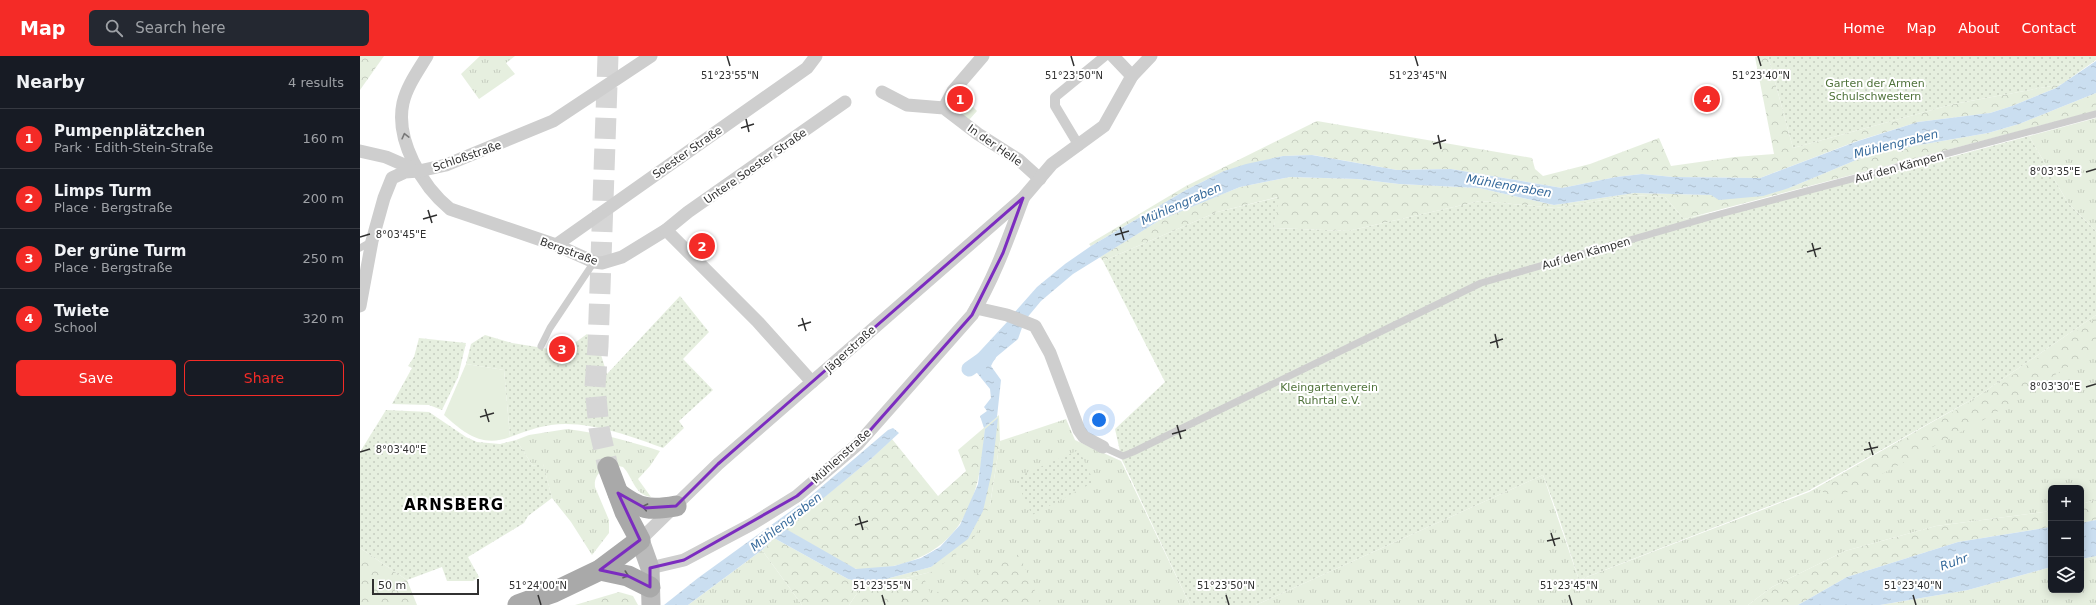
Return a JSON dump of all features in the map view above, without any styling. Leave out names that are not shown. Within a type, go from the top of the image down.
[{"type":"main road","points":[[608,466],[618,493],[640,540],[651,590]]},
{"type":"main road","points":[[618,493],[630,503],[645,508],[657,509],[676,506]]},
{"type":"main road","name":"Jägerstraße","points":[[518,605],[554,592],[600,570],[640,540]]},
{"type":"main road","points":[[600,570],[628,576],[651,590]]},
{"type":"street","name":"Bergstraße","points":[[427,56],[406,94],[402,115],[404,133],[409,151],[419,172],[440,201],[450,209],[556,245],[594,262],[602,263],[622,257],[666,230]]},
{"type":"street","name":"Schloßstraße","points":[[360,306],[372,241],[384,198],[392,178],[406,172],[419,172],[446,165],[553,121],[640,60],[651,56]]},
{"type":"street","name":"Soester Straße","points":[[556,245],[807,68],[816,56]]},
{"type":"street","points":[[882,92],[907,105],[944,108],[953,91],[983,56]]},
{"type":"street","points":[[1079,146],[1055,106],[1055,97],[1105,56]]},
{"type":"street","points":[[1113,56],[1132,76]]},
{"type":"street","name":"Jägerstraße","points":[[640,540],[718,464],[940,268],[1023,198],[1052,164],[1079,146],[1104,126],[1132,76],[1151,56]]},
{"type":"street","name":"Untere Soester Straße","points":[[666,230],[688,212],[845,102]]},
{"type":"street","name":"In der Helle","points":[[944,108],[978,134],[1019,160],[1040,179]]},
{"type":"street","points":[[360,151],[386,157],[419,172]]},
{"type":"street","name":"Mühlenstraße","points":[[651,590],[684,560],[752,524],[797,496],[858,444],[976,308],[1003,253],[1023,198]]},
{"type":"street","points":[[666,230],[757,321],[812,382]]},
{"type":"street","points":[[976,308],[1029,322],[1038,329],[1050,353],[1079,430],[1084,437],[1104,447]]},
{"type":"lane","name":"Auf den Kämpen","points":[[1104,447],[1123,456],[1133,452],[1481,283],[1734,210],[2096,114]]},
{"type":"lane","points":[[360,248],[372,241]]},
{"type":"lane","points":[[541,346],[550,328],[594,262]]},
{"type":"highlighted area","points":[[1023,198],[1003,253],[972,315],[858,444],[797,496],[684,560],[650,568],[650,587],[628,576],[600,570],[640,540],[618,493],[645,508],[676,506],[718,464]]},
{"type":"green space","points":[[360,56],[384,56],[360,90]]},
{"type":"green space","points":[[480,56],[515,56],[506,63],[515,74],[479,99],[461,74]]},
{"type":"green space","points":[[1768,56],[1793,148],[1954,104],[2062,84],[2056,88],[2012,106],[1990,113],[1918,122],[1857,141],[1760,178],[1673,177],[1642,174],[1616,177],[1562,188],[1451,169],[1397,170],[1313,155],[1283,156],[1224,171],[1186,190],[1091,246],[1100,257],[1160,220],[1193,206],[1240,187],[1290,177],[1357,179],[1399,184],[1479,188],[1554,205],[1634,193],[1711,195],[1789,188],[1873,153],[1988,133],[2019,124],[2096,93],[2096,111],[1684,219],[1665,197],[1632,195],[1556,208],[1480,201],[1348,231],[1274,228],[1278,197],[1217,212],[1103,261],[1089,244],[1186,186],[1317,121],[1532,158],[1535,169],[1543,176],[1590,164],[1659,138],[1671,166],[1735,157],[1774,154],[1755,57]]},
{"type":"green space","name":"Garten der Armen Schulschwestern","points":[[1768,56],[2096,56],[2096,60],[2062,84],[1954,104],[1793,148]]},
{"type":"green space","points":[[958,92],[977,111],[969,120],[952,106]]},
{"type":"green space","points":[[2096,118],[2096,231],[2068,203],[2029,136]]},
{"type":"green space","name":"Kleingartenverein Ruhrtal e.V.","points":[[2029,136],[2068,203],[2096,231],[2096,315],[1978,396],[1808,491],[1579,580],[1557,512],[1543,475],[1256,605],[1190,605],[1122,460],[1115,429],[1165,382],[1103,261],[1217,212],[1279,197],[1274,228],[1348,231],[1480,201],[1556,208],[1632,195],[1665,197],[1684,219],[1899,171]]},
{"type":"green space","points":[[680,296],[709,332],[683,359],[713,390],[679,421],[684,428],[663,448],[608,430],[579,425],[551,425],[510,437],[504,370],[466,364],[471,344],[485,335],[512,343],[556,350],[559,355],[563,356],[568,353],[569,347],[587,334],[597,342],[607,374]]},
{"type":"green space","points":[[2096,315],[2096,500],[2084,503],[2084,485],[2048,485],[2048,511],[1936,526],[1845,551],[1772,587],[1748,605],[1256,605],[1543,475],[1579,580],[1809,492],[1978,396]]},
{"type":"green space","points":[[2096,318],[2096,349],[1987,418],[1829,502],[1820,487],[1985,394]]},
{"type":"green space","points":[[419,338],[466,343],[458,377],[442,410],[429,405],[392,404],[412,368],[408,366],[414,357]]},
{"type":"green space","points":[[466,364],[504,370],[510,437],[491,441],[482,440],[466,433],[444,415]]},
{"type":"green space","points":[[386,410],[429,412],[466,437],[477,442],[500,444],[516,440],[533,466],[543,463],[552,498],[528,516],[524,523],[468,557],[479,577],[473,581],[447,581],[442,567],[407,580],[360,548],[360,452]]},
{"type":"green space","points":[[999,415],[1000,441],[990,505],[971,544],[931,572],[860,589],[849,605],[802,605],[762,550],[774,538],[848,579],[864,583],[886,579],[931,567],[983,511],[985,429],[980,471],[975,491],[968,509],[958,526],[945,541],[929,553],[908,562],[896,565],[877,569],[857,569],[785,529],[871,459],[892,439],[938,496],[966,471],[958,450]]},
{"type":"green space","points":[[1066,419],[1075,440],[1121,461],[1190,605],[849,605],[860,589],[931,572],[990,505],[1000,441]]},
{"type":"green space","points":[[567,429],[614,438],[660,451],[650,466],[638,479],[651,497],[645,496],[637,489],[623,467],[608,467],[597,477],[595,487],[609,520],[609,533],[592,555],[571,522],[552,498],[543,464],[533,466],[516,440],[529,435]]},
{"type":"green space","points":[[1079,450],[1094,482],[1032,515],[1015,478]]},
{"type":"green space","points":[[2096,500],[2096,520],[2084,522],[2084,503]]},
{"type":"green space","points":[[2048,511],[2048,527],[1958,542],[1847,577],[1798,605],[1748,605],[1772,587],[1845,551],[1936,526]]},
{"type":"green space","points":[[360,548],[407,580],[417,605],[360,605]]},
{"type":"green space","points":[[762,550],[802,605],[688,605]]},
{"type":"green space","points":[[1019,554],[1041,605],[853,605],[862,592],[924,578],[931,595]]},
{"type":"green space","points":[[2096,556],[2096,605],[1880,605],[1968,590],[2048,568],[2048,593],[2084,593],[2084,558]]},
{"type":"green space","points":[[619,592],[633,596],[638,605],[575,605]]},
{"type":"water","points":[[2096,61],[2096,93],[2019,124],[1988,133],[1873,153],[1789,188],[1763,196],[1719,200],[1711,195],[1634,193],[1554,205],[1479,188],[1399,184],[1357,179],[1290,177],[1240,187],[1160,220],[1073,274],[1041,301],[1026,319],[1015,312],[1037,287],[1065,264],[1091,246],[1186,190],[1224,171],[1246,164],[1283,156],[1312,155],[1397,170],[1451,169],[1562,188],[1616,177],[1642,174],[1673,177],[1760,178],[1858,141],[1918,122],[1990,113],[2012,106],[2056,88]]},
{"type":"water","points":[[1008,321],[1024,322],[1018,339],[995,358],[991,366],[1001,380],[997,417],[984,428],[980,416],[987,411],[984,407],[991,398],[990,389],[969,363]]},
{"type":"water","points":[[998,418],[992,471],[983,511],[968,539],[931,567],[886,579],[864,583],[848,579],[774,538],[762,550],[688,605],[664,605],[698,578],[806,500],[888,430],[893,428],[899,433],[871,459],[786,529],[856,569],[894,566],[921,558],[940,547],[960,525],[978,484],[985,429]]},
{"type":"water","points":[[2096,520],[2096,556],[2084,558],[2084,557],[2084,522]]},
{"type":"water","name":"Ruhr","points":[[2048,527],[2048,568],[1968,590],[1880,605],[1798,605],[1847,577],[1958,542]]},
{"type":"waterway","name":"Mühlengraben","points":[[969,369],[989,355]]},
{"type":"tunnel","points":[[608,56],[598,346],[595,387],[599,428],[608,467]]},
{"type":"place","name":"Pumpenplätzchen","points":[[960,99]]},
{"type":"place","name":"Twiete","points":[[1707,99]]},
{"type":"place","name":"Limps Turm","points":[[702,246]]},
{"type":"place","name":"Der grüne Turm","points":[[562,349]]},
{"type":"district","name":"ARNSBERG","points":[[454,505]]}]
